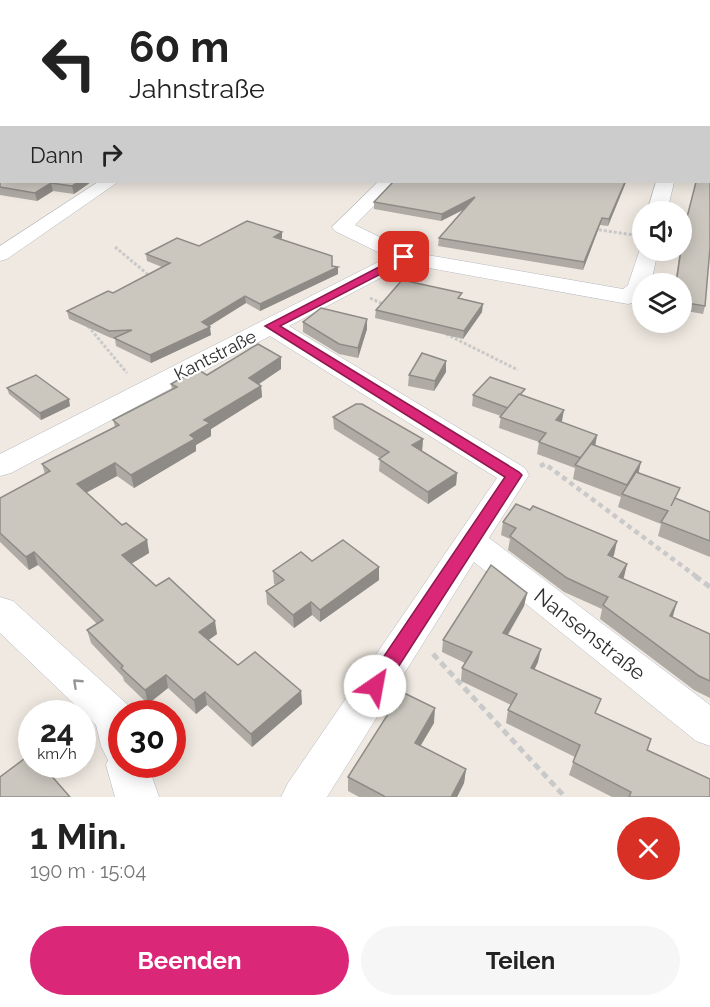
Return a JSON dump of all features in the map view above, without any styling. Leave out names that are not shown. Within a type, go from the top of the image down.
[{"type":"street","points":[[0,255],[108,183]]},
{"type":"street","points":[[387,183],[342,227],[404,257],[628,297],[639,287],[645,261]]},
{"type":"street","points":[[659,201],[662,183]]},
{"type":"street","name":"Kantstraße","points":[[0,466],[404,257]]},
{"type":"street","points":[[271,326],[514,475],[303,797]]},
{"type":"street","name":"Nansenstraße","points":[[470,541],[710,728]]},
{"type":"street","points":[[0,611],[108,712]]},
{"type":"street","points":[[131,778],[137,797]]},
{"type":"path","points":[[97,0],[105,0]]},
{"type":"path","points":[[585,227],[632,234]]},
{"type":"path","points":[[116,247],[151,277]]},
{"type":"path","points":[[348,286],[390,307]]},
{"type":"path","points":[[87,324],[143,392]]},
{"type":"path","points":[[443,333],[518,370]]},
{"type":"path","points":[[514,475],[544,464],[710,587]]},
{"type":"path","points":[[411,630],[565,797]]},
{"type":"building","points":[[0,183],[51,183],[35,193],[0,187]]},
{"type":"building","points":[[51,183],[76,183],[72,186]]},
{"type":"building","points":[[392,183],[625,183],[609,219],[602,218],[584,262],[439,238],[475,197],[442,214],[374,202]]},
{"type":"building","points":[[696,183],[710,183],[710,248],[705,306],[692,304],[692,273],[678,273],[679,261],[692,261],[691,201]]},
{"type":"building","points":[[247,221],[282,232],[274,237],[332,256],[332,266],[338,267],[260,304],[245,296],[202,322],[210,327],[150,355],[114,338],[132,330],[109,331],[67,311],[108,291],[113,293],[170,263],[146,254],[177,238],[199,246]]},
{"type":"building","points":[[402,280],[462,293],[458,298],[483,304],[464,331],[376,310]]},
{"type":"building","points":[[321,308],[367,319],[358,348],[339,344],[303,322]]},
{"type":"building","points":[[258,344],[281,357],[249,378],[261,386],[204,420],[210,423],[190,435],[195,439],[131,475],[115,463],[77,484],[122,525],[126,523],[147,540],[122,555],[156,586],[169,578],[215,621],[199,632],[238,665],[255,652],[301,691],[251,734],[205,692],[194,700],[166,675],[145,690],[121,668],[123,666],[87,630],[103,620],[34,552],[26,557],[0,533],[0,498],[50,471],[42,464],[119,425],[113,420],[177,387],[171,384],[197,369],[207,375]]},
{"type":"building","points":[[422,353],[446,361],[435,381],[409,375]]},
{"type":"building","points":[[36,375],[69,399],[40,413],[7,388]]},
{"type":"building","points":[[490,377],[525,389],[508,408],[473,395]]},
{"type":"building","points":[[519,394],[564,410],[556,420],[597,435],[581,458],[539,442],[546,433],[500,417]]},
{"type":"building","points":[[356,404],[362,404],[423,439],[412,445],[457,473],[428,492],[379,459],[389,452],[333,417]]},
{"type":"building","points":[[591,444],[641,462],[627,485],[575,465]]},
{"type":"building","points":[[636,472],[680,488],[675,498],[710,512],[710,541],[661,522],[668,511],[622,494]]},
{"type":"building","points":[[516,504],[530,510],[533,506],[617,541],[608,555],[627,564],[619,577],[677,602],[670,616],[710,634],[710,681],[699,676],[603,605],[608,597],[567,578],[510,536],[516,528],[503,522]]},
{"type":"building","points":[[343,540],[379,567],[320,610],[311,602],[293,615],[266,591],[284,580],[273,571],[301,552],[312,561]]},
{"type":"building","points":[[491,565],[527,593],[503,633],[541,649],[531,668],[601,699],[595,713],[651,739],[647,750],[710,779],[710,797],[629,797],[631,792],[573,762],[580,745],[508,710],[517,694],[462,668],[472,652],[443,640]]},
{"type":"building","points":[[402,692],[435,708],[415,743],[466,769],[451,797],[384,797],[348,777]]},
{"type":"building","points":[[18,764],[18,778],[53,778],[70,797],[0,797],[0,777]]},
{"type":"route","points":[[375,686],[514,475],[271,326],[404,257]]}]
